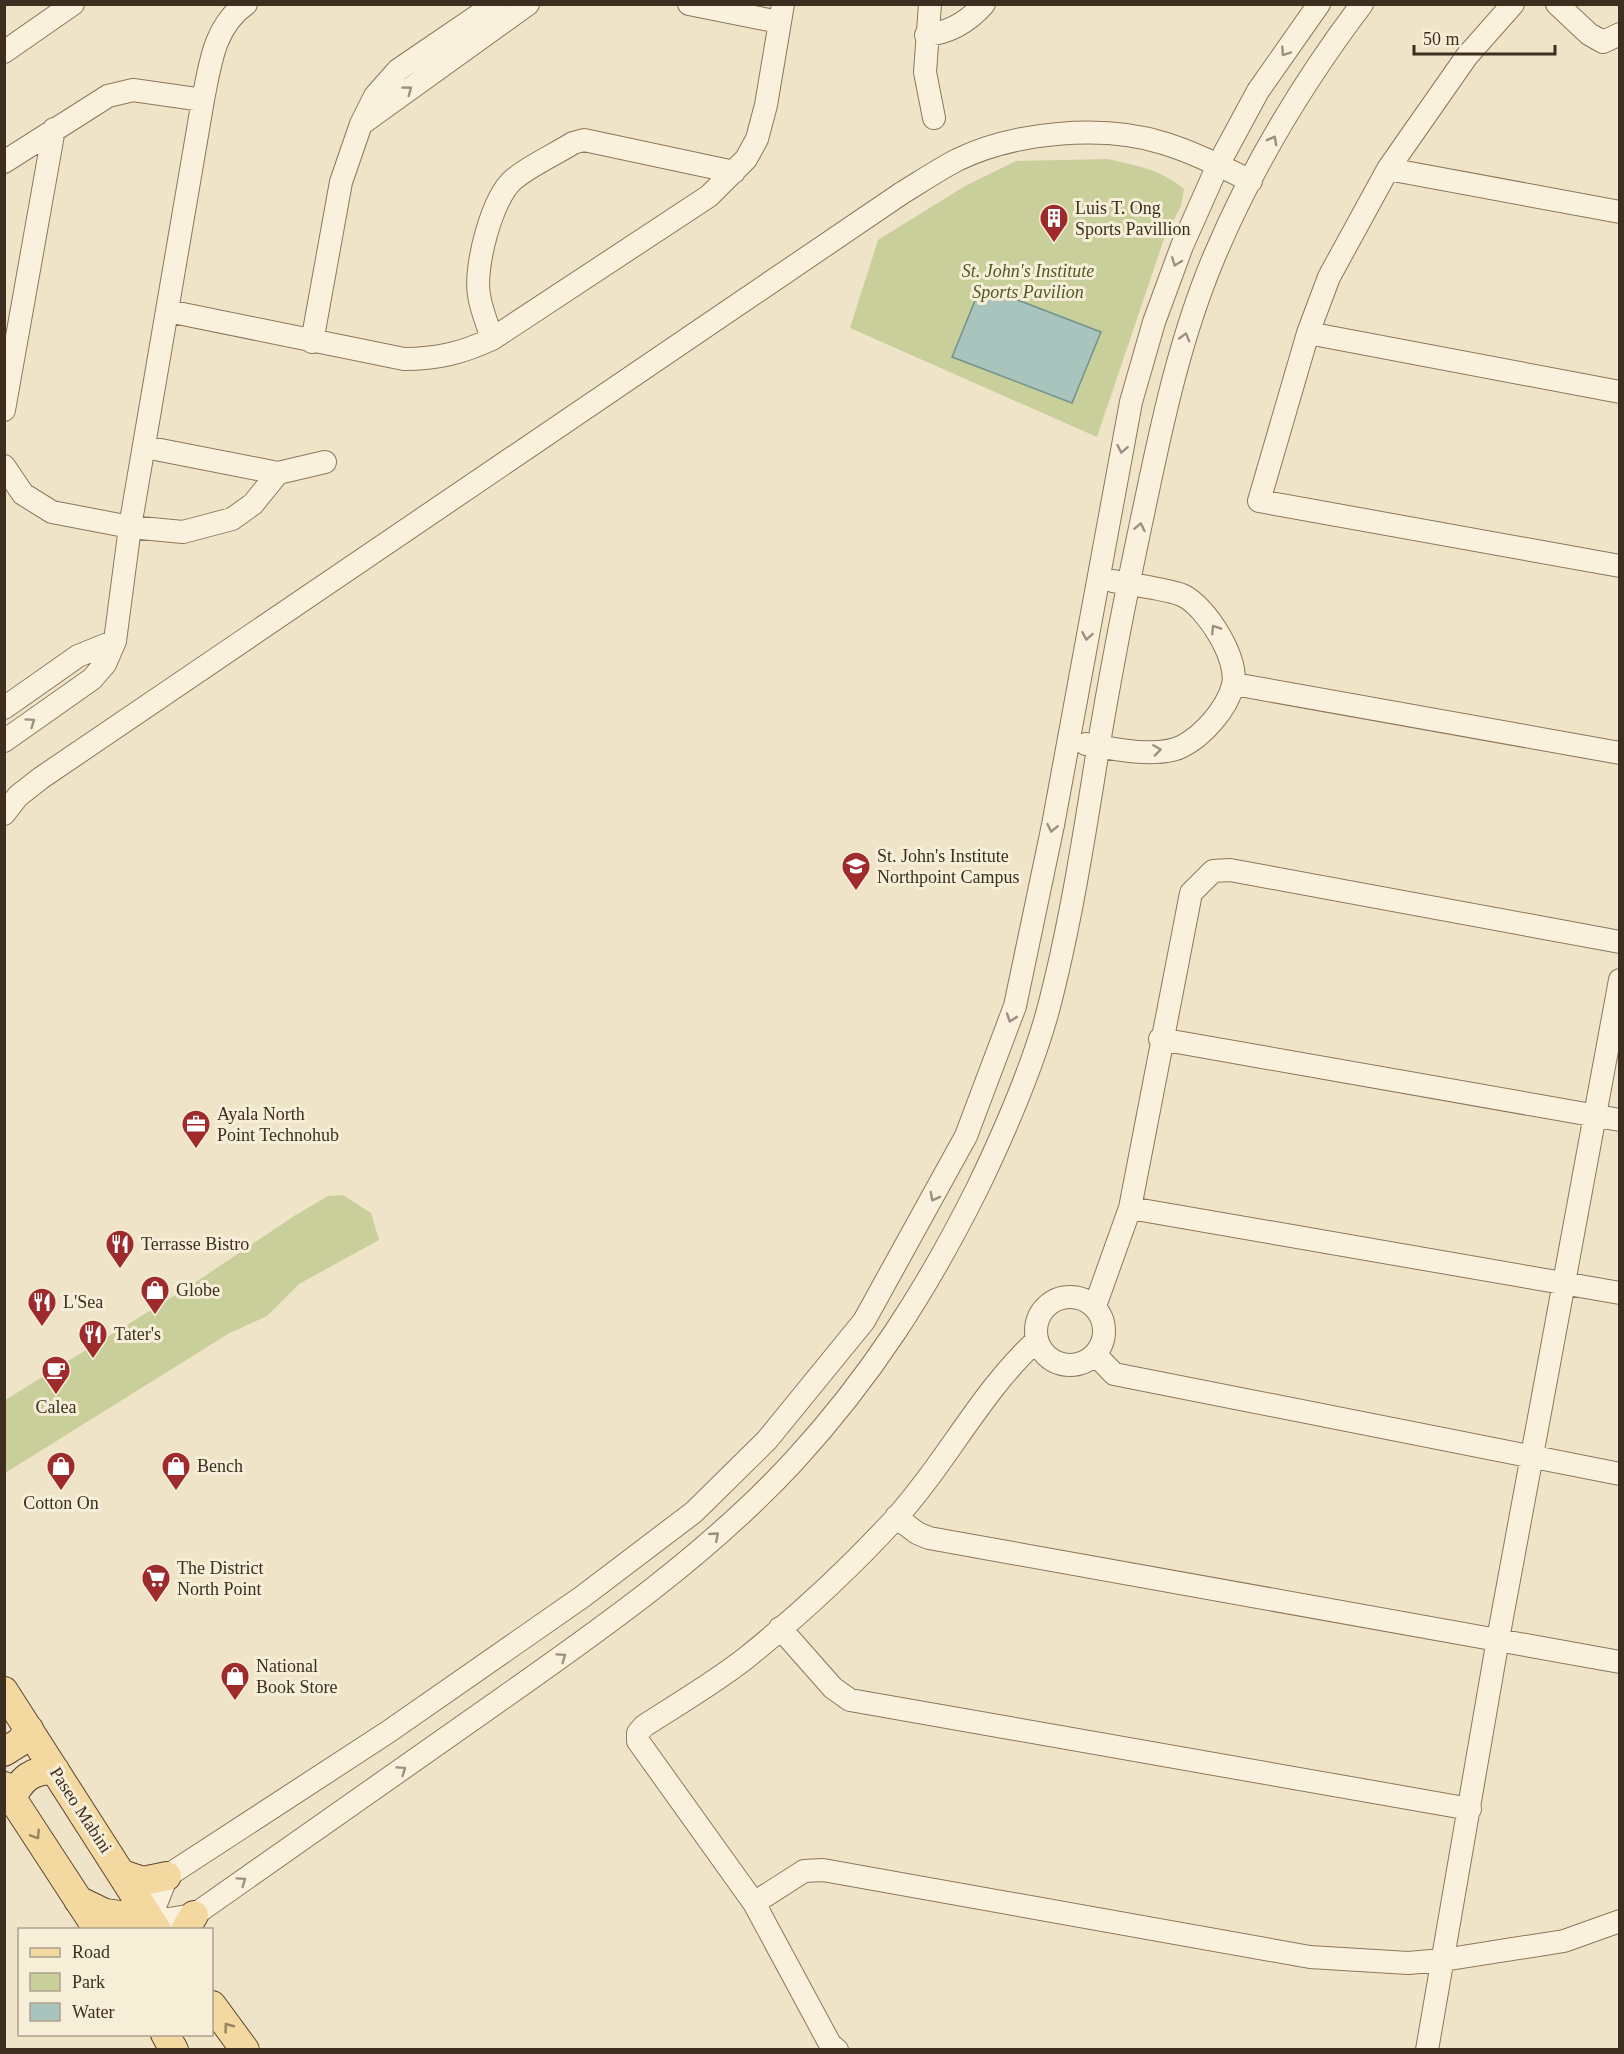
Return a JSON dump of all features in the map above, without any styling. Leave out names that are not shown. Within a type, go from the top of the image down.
[{"type":"main road","name":"Paseo Mabini","points":[[4,1691],[122,1874],[151,1926]]},
{"type":"main road","points":[[4,1752],[20,1742],[29,1729]]},
{"type":"main road","points":[[55,1770],[39,1770],[8,1792],[97,1928]]},
{"type":"main road","points":[[122,1874],[143,1881],[167,1876]]},
{"type":"main road","points":[[78,1900],[105,1913],[151,1926]]},
{"type":"main road","points":[[213,2006],[246,2049]]},
{"type":"main road","points":[[166,2036],[174,2049]]},
{"type":"street","points":[[4,52],[73,4]]},
{"type":"street","points":[[4,741],[93,679],[105,664],[115,641],[130,527],[203,100],[214,50],[223,29],[246,4]]},
{"type":"street","points":[[312,342],[341,182],[361,124],[375,96],[398,70],[495,4]]},
{"type":"street","points":[[361,124],[528,4]]},
{"type":"street","points":[[168,311],[404,359],[433,359],[461,353],[492,339],[709,196],[746,159],[757,139],[766,105],[781,14],[689,4]]},
{"type":"street","points":[[930,4],[925,72],[934,118]]},
{"type":"street","points":[[926,35],[943,34],[965,22],[984,4]]},
{"type":"street","points":[[1319,4],[1258,91],[1218,165],[1182,246],[1154,322],[1131,402],[1096,578],[1069,740],[1015,1006],[966,1136],[864,1321],[812,1388],[767,1440],[694,1512],[582,1597],[388,1732],[167,1876],[151,1926],[190,1922],[603,1628],[716,1536],[792,1464],[847,1399],[890,1343],[942,1259],[996,1150],[1017,1099],[1046,1016],[1085,832],[1128,584],[1164,413],[1187,330],[1214,257],[1251,181],[1294,102],[1330,46],[1362,4]]},
{"type":"street","points":[[1513,4],[1467,56],[1388,169],[1329,278],[1308,333],[1258,501],[1620,566]]},
{"type":"street","points":[[1557,4],[1589,34],[1604,42],[1620,34]]},
{"type":"street","points":[[4,162],[108,96],[133,90],[203,100]]},
{"type":"street","points":[[4,410],[54,129]]},
{"type":"street","points":[[4,814],[18,796],[42,778],[902,193],[958,160],[1017,140],[1070,134],[1115,134],[1163,142],[1251,181]]},
{"type":"street","points":[[492,339],[478,295],[478,278],[484,243],[498,200],[514,179],[573,143],[584,140],[735,172]]},
{"type":"street","points":[[1388,169],[1620,212]]},
{"type":"street","points":[[1308,333],[1620,392]]},
{"type":"street","points":[[145,447],[278,472],[325,462]]},
{"type":"street","points":[[4,466],[23,494],[52,512],[130,527],[183,532],[232,519],[253,504],[278,472]]},
{"type":"street","points":[[1069,740],[1144,752],[1180,747],[1208,727],[1222,708],[1234,684],[1224,642],[1208,618],[1184,597],[1096,578]]},
{"type":"street","points":[[4,708],[93,648],[115,641]]},
{"type":"street","points":[[43,681],[58,703]]},
{"type":"street","points":[[1234,684],[1620,753]]},
{"type":"street","points":[[1095,1306],[1130,1208],[1160,1039],[1191,893],[1213,871],[1230,870],[1620,942]]},
{"type":"street","points":[[1427,2049],[1498,1639],[1620,980]]},
{"type":"street","points":[[1160,1039],[1620,1120]]},
{"type":"street","points":[[986,1087],[1017,1099]]},
{"type":"street","points":[[1130,1208],[1620,1293]]},
{"type":"street","points":[[1072,1297],[1085,1300],[1095,1306],[1104,1321],[1104,1336],[1095,1354],[1084,1363],[1068,1366],[1047,1357],[1036,1341],[1037,1320],[1049,1305],[1072,1297]]},
{"type":"street","points":[[837,2049],[830,2044],[754,1903],[638,1741],[638,1733],[644,1726],[745,1658],[840,1573],[896,1517],[986,1396],[1014,1361],[1036,1341]]},
{"type":"street","points":[[1095,1354],[1114,1374],[1532,1459],[1620,1474]]},
{"type":"street","points":[[896,1517],[917,1533],[929,1538],[1620,1662]]},
{"type":"street","points":[[582,1597],[603,1628]]},
{"type":"street","points":[[780,1628],[833,1688],[850,1700],[1470,1809]]},
{"type":"street","points":[[754,1903],[804,1871],[823,1870],[1310,1957],[1408,1963],[1443,1960],[1564,1941],[1620,1921]]},
{"type":"green space","name":"St. John's Institute Sports Pavilion","points":[[1107,159],[1157,173],[1184,189],[1181,206],[1164,239],[1097,437],[850,328],[878,240],[965,186],[1016,161]]},
{"type":"green space","points":[[343,1195],[371,1213],[379,1240],[299,1284],[267,1316],[228,1334],[5,1473],[5,1400],[190,1286],[294,1216],[328,1196]]},
{"type":"water","points":[[981,286],[1101,332],[1072,403],[952,357]]},
{"type":"place","name":"Luis T. Ong Sports Pavillion","points":[[1054,244]]},
{"type":"place","name":"St. John's Institute Northpoint Campus","points":[[856,892]]},
{"type":"place","name":"Ayala North Point Technohub","points":[[196,1150]]},
{"type":"place","name":"Terrasse Bistro","points":[[120,1270]]},
{"type":"place","name":"Globe","points":[[155,1316]]},
{"type":"place","name":"L'Sea","points":[[42,1328]]},
{"type":"place","name":"Tater's","points":[[93,1360]]},
{"type":"place","name":"Calea","points":[[56,1396]]},
{"type":"place","name":"Cotton On","points":[[61,1492]]},
{"type":"place","name":"Bench","points":[[176,1492]]},
{"type":"place","name":"The District North Point","points":[[156,1604]]},
{"type":"place","name":"National Book Store","points":[[235,1702]]}]
